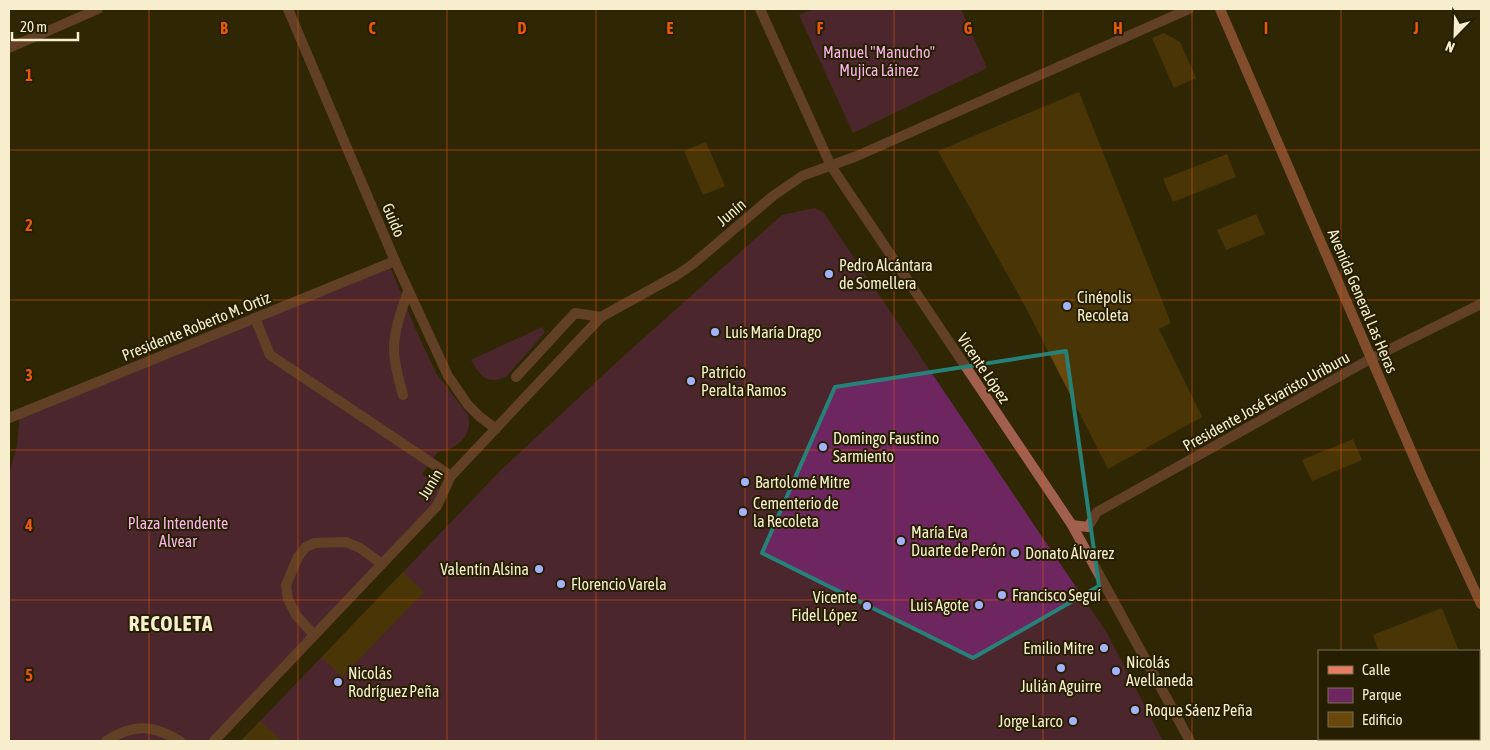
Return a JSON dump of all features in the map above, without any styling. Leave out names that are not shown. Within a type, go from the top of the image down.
[{"type":"main road","name":"Avenida General Las Heras","points":[[1220,9],[1422,476],[1481,604]]},
{"type":"street","points":[[9,48],[98,9]]},
{"type":"street","name":"Guido","points":[[288,9],[408,291],[448,376],[468,406],[496,429]]},
{"type":"street","name":"Vicente López","points":[[760,9],[830,166],[1072,526],[1190,741]]},
{"type":"street","name":"Junín","points":[[214,741],[437,506],[451,476],[601,317],[677,275],[693,264],[774,196],[802,176],[857,156],[1189,9]]},
{"type":"street","name":"Presidente Roberto M. Ortiz","points":[[9,418],[395,261]]},
{"type":"street","points":[[403,395],[396,370],[394,348],[396,329],[408,291]]},
{"type":"street","name":"Presidente José Evaristo Uriburu","points":[[1072,526],[1088,527],[1097,512],[1372,358],[1481,304]]},
{"type":"street","points":[[516,376],[575,313],[601,317]]},
{"type":"street","points":[[256,318],[270,355],[451,476]]},
{"type":"street","points":[[314,635],[296,615],[288,599],[286,585],[298,557],[306,547],[314,543],[346,542],[360,548],[382,564]]},
{"type":"street","points":[[106,741],[127,730],[143,728],[161,731],[180,741]]},
{"type":"highlighted area","points":[[1066,351],[1099,586],[973,658],[762,553],[835,387]]},
{"type":"green space","name":"Manuel \"Manucho\" Mujica Láinez","points":[[814,9],[961,9],[987,68],[853,133],[799,15]]},
{"type":"green space","name":"Cementerio de la Recoleta","points":[[815,208],[823,212],[1107,633],[1163,741],[241,741],[501,470],[628,352],[782,215]]},
{"type":"green space","name":"Plaza Intendente Alvear","points":[[389,264],[436,373],[468,415],[469,422],[466,435],[457,445],[438,452],[422,474],[443,491],[437,506],[214,741],[9,741],[9,474],[17,446],[20,414]]},
{"type":"green space","points":[[542,327],[545,332],[507,376],[489,380],[481,375],[471,360]]},
{"type":"building","points":[[1164,33],[1180,42],[1196,78],[1174,88],[1152,38]]},
{"type":"building","points":[[1079,92],[1171,323],[1159,329],[1202,417],[1108,469],[1025,306],[938,151]]},
{"type":"building","points":[[706,142],[725,186],[703,195],[684,151]]},
{"type":"building","points":[[1227,154],[1236,177],[1173,202],[1163,179]]},
{"type":"building","points":[[1256,214],[1265,234],[1226,250],[1217,230]]},
{"type":"building","points":[[1353,439],[1362,460],[1312,481],[1302,460]]},
{"type":"building","points":[[403,572],[424,592],[342,677],[322,657]]},
{"type":"building","points":[[1442,608],[1459,650],[1379,650],[1373,635]]},
{"type":"building","points":[[260,721],[282,741],[241,741]]},
{"type":"place","name":"Pedro Alcántara de Somellera","points":[[829,274]]},
{"type":"place","name":"Cinépolis Recoleta","points":[[1067,306]]},
{"type":"place","name":"Luis María Drago","points":[[715,332]]},
{"type":"place","name":"Patricio Peralta Ramos","points":[[691,381]]},
{"type":"place","name":"Domingo Faustino Sarmiento","points":[[823,447]]},
{"type":"place","name":"Bartolomé Mitre","points":[[745,482]]},
{"type":"place","name":"Cementerio de la Recoleta","points":[[743,512]]},
{"type":"place","name":"María Eva Duarte de Perón","points":[[901,541]]},
{"type":"place","name":"Donato Álvarez","points":[[1015,553]]},
{"type":"place","name":"Valentín Alsina","points":[[539,569]]},
{"type":"place","name":"Florencio Varela","points":[[561,584]]},
{"type":"place","name":"Francisco Seguí","points":[[1002,595]]},
{"type":"place","name":"Luis Agote","points":[[979,605]]},
{"type":"place","name":"Vicente Fidel López","points":[[867,606]]},
{"type":"place","name":"Emilio Mitre","points":[[1104,648]]},
{"type":"place","name":"Julián Aguirre","points":[[1061,668]]},
{"type":"place","name":"Nicolás Avellaneda","points":[[1116,671]]},
{"type":"place","name":"Nicolás Rodríguez Peña","points":[[338,682]]},
{"type":"place","name":"Roque Sáenz Peña","points":[[1135,710]]},
{"type":"place","name":"Jorge Larco","points":[[1073,721]]},
{"type":"district","name":"RECOLETA","points":[[171,623]]}]
